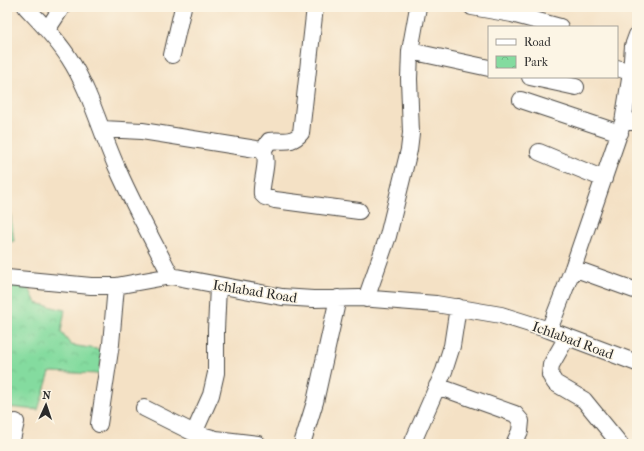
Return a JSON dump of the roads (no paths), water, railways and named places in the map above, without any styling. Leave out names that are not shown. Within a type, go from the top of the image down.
[{"type":"street","points":[[7,278],[91,286],[116,286],[171,276],[118,170],[83,84],[69,58],[47,30],[26,7]]},
{"type":"street","points":[[47,30],[62,7]]},
{"type":"street","points":[[172,55],[183,7]]},
{"type":"street","points":[[263,151],[269,141],[292,141],[301,133],[315,7]]},
{"type":"street","points":[[366,299],[388,236],[409,150],[411,133],[409,79],[410,51],[418,7]]},
{"type":"street","points":[[472,7],[512,14],[556,26]]},
{"type":"street","points":[[549,330],[573,268],[604,179],[626,125],[628,72],[633,46],[637,35]]},
{"type":"street","points":[[410,51],[488,68]]},
{"type":"street","points":[[535,78],[576,87]]},
{"type":"street","points":[[521,100],[626,125]]},
{"type":"street","points":[[102,129],[142,130],[263,151]]},
{"type":"street","points":[[263,151],[266,161],[261,190],[265,197],[275,200],[358,211]]},
{"type":"street","points":[[539,152],[604,179]]},
{"type":"street","points":[[573,268],[635,286]]},
{"type":"street","name":"Ichlabad Road","points":[[171,276],[282,297],[366,299],[458,307],[501,315],[549,330],[637,364]]},
{"type":"street","points":[[99,424],[111,344],[116,286]]},
{"type":"street","points":[[194,433],[211,395],[216,373],[218,286]]},
{"type":"street","points":[[302,444],[315,402],[338,298]]},
{"type":"street","points":[[412,444],[444,371],[452,346],[458,307]]},
{"type":"street","points":[[567,337],[551,365],[550,375],[555,383],[584,400],[620,444]]},
{"type":"street","points":[[437,386],[515,414],[521,421],[520,432],[514,444]]},
{"type":"street","points":[[144,408],[194,433],[216,439],[258,444]]},
{"type":"street","points":[[11,444],[16,422]]}]
